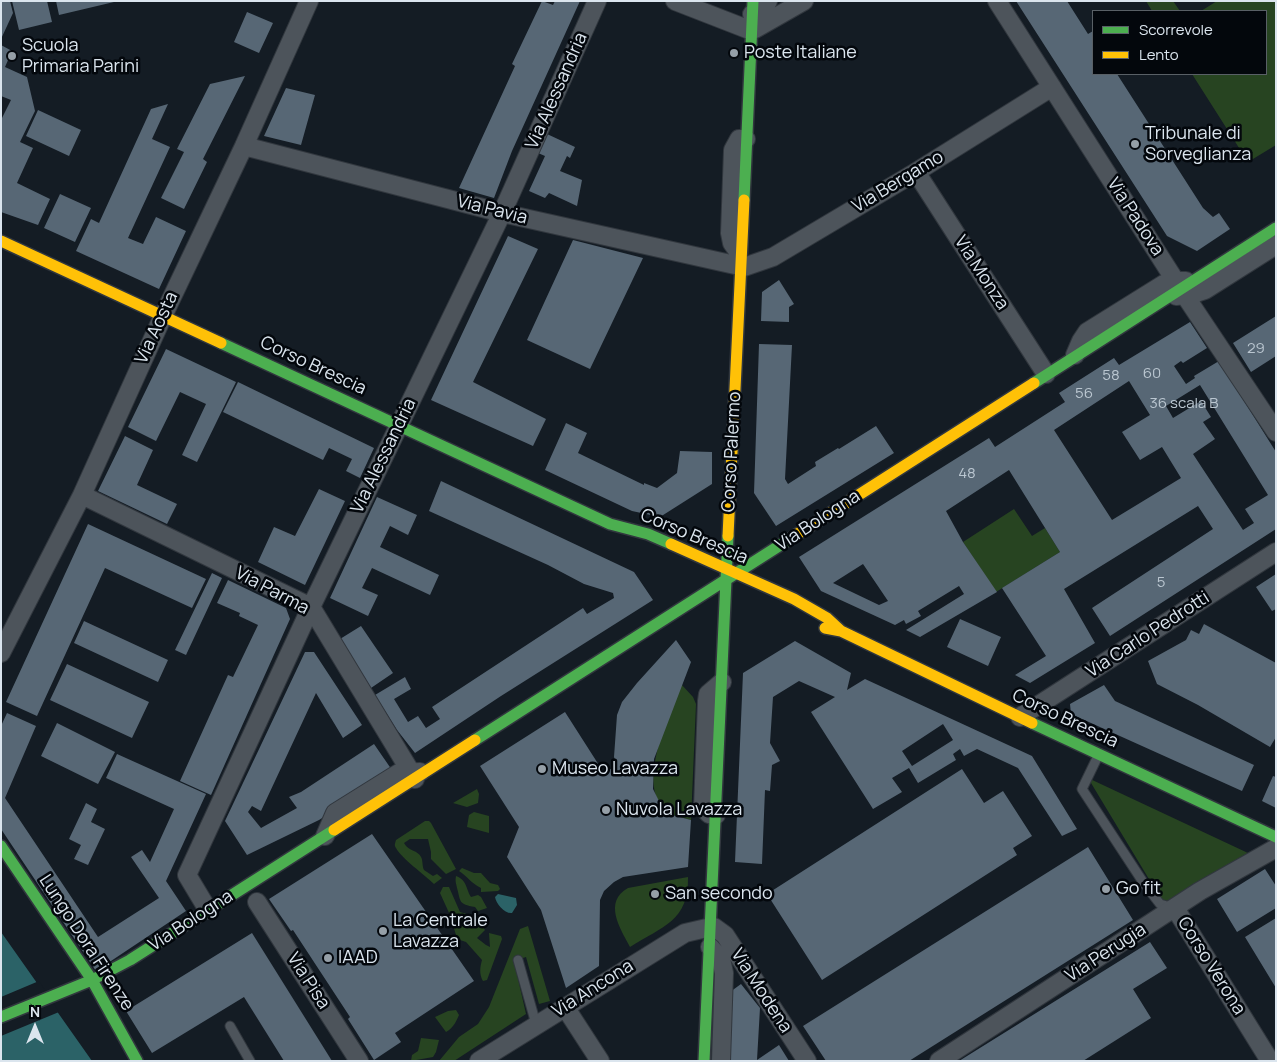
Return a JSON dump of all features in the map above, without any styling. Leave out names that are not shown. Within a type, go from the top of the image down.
[{"type":"street","name":"Via Aosta","points":[[1,653],[82,495],[162,316],[244,146],[310,1]]},
{"type":"street","name":"Via Alessandria","points":[[208,910],[187,875],[311,607],[502,213],[597,1]]},
{"type":"street","points":[[675,1],[747,29],[752,15],[761,11],[768,1]]},
{"type":"street","points":[[752,15],[755,29],[804,1]]},
{"type":"street","name":"Via Padova","points":[[997,1],[1178,285],[1276,432]]},
{"type":"street","points":[[741,260],[734,247],[730,233],[733,150],[739,139],[746,138],[752,15]]},
{"type":"street","name":"Via Bergamo","points":[[741,260],[744,267],[773,257],[916,172],[1052,87]]},
{"type":"street","name":"Via Pavia","points":[[244,146],[502,213],[741,260]]},
{"type":"street","name":"Via Monza","points":[[916,172],[1046,374]]},
{"type":"street","name":"Via Bologna","points":[[1178,285],[1276,228]]},
{"type":"street","name":"Corso Brescia","points":[[1,241],[610,524],[634,541]]},
{"type":"street","name":"Via Bologna","points":[[1,1017],[92,980],[130,960],[325,836],[335,813],[399,773],[418,775],[446,773],[526,722],[535,702],[1075,355],[1087,332],[1164,284],[1205,290],[1276,244]]},
{"type":"street","name":"Corso Palermo","points":[[704,1061],[716,815],[709,814],[703,808],[707,701],[708,694],[722,682],[741,260]]},
{"type":"street","name":"Via Parma","points":[[82,495],[311,607],[418,775]]},
{"type":"street","name":"Corso Brescia","points":[[610,524],[648,534],[727,578],[801,603],[827,618],[841,631]]},
{"type":"street","name":"Via Carlo Pedrotti","points":[[1020,718],[1276,552]]},
{"type":"street","name":"Corso Brescia","points":[[710,577],[727,578],[737,589]]},
{"type":"street","name":"Corso Brescia","points":[[809,621],[823,627],[841,631],[1020,718],[1276,837]]},
{"type":"street","name":"Lungo Dora Firenze","points":[[1,846],[92,980],[137,1061]]},
{"type":"street","name":"Via Perugia","points":[[939,1061],[1175,908],[1276,848]]},
{"type":"street","name":"Via Pisa","points":[[257,902],[359,1061]]},
{"type":"street","name":"Corso Verona","points":[[1175,908],[1270,1061]]},
{"type":"street","name":"Via Ancona","points":[[479,1061],[685,933],[711,926]]},
{"type":"street","name":"Via Modena","points":[[711,926],[725,935],[807,1061]]},
{"type":"street","points":[[710,947],[721,959],[724,973],[721,1061]]},
{"type":"street","points":[[564,1007],[600,1061]]},
{"type":"lane","name":"Corso Verona","points":[[1099,754],[1082,789],[1143,882],[1160,904],[1175,908]]},
{"type":"lane","points":[[518,960],[536,1024]]},
{"type":"lane","points":[[230,1026],[250,1061]]},
{"type":"green space","points":[[1146,1],[1173,1],[1179,10],[1151,10]]},
{"type":"green space","points":[[1217,1],[1276,1],[1276,145],[1248,162],[1193,75],[1267,75],[1267,10],[1203,10]]},
{"type":"green space","points":[[1014,509],[1032,536],[1045,528],[1060,552],[996,592],[963,542]]},
{"type":"green space","points":[[681,684],[693,697],[696,704],[691,820],[673,815],[661,805],[655,790],[654,772],[657,753],[662,734]]},
{"type":"green space","points":[[1088,778],[1248,853],[1164,904]]},
{"type":"green space","points":[[477,789],[479,794],[478,803],[467,807],[453,803]]},
{"type":"green space","points":[[474,812],[489,816],[489,833],[467,827],[469,815]]},
{"type":"green space","points":[[425,821],[431,823],[456,869],[446,874],[431,859],[428,839],[410,839],[404,843],[408,848],[420,855],[424,870],[433,876],[437,874],[442,878],[434,884],[403,857],[395,847],[396,840]]},
{"type":"green space","points":[[462,868],[474,873],[481,873],[490,883],[498,885],[500,889],[498,891],[481,892],[481,888],[459,871]]},
{"type":"green space","points":[[456,876],[464,882],[471,897],[478,895],[481,897],[487,908],[478,911],[475,907],[461,902]]},
{"type":"green space","points":[[688,877],[684,904],[679,913],[672,921],[630,947],[616,916],[616,900],[620,894],[628,888]]},
{"type":"green space","points":[[443,887],[449,887],[460,912],[475,918],[483,926],[485,930],[477,938],[490,947],[489,933],[501,936],[502,939],[487,980],[483,981],[481,976],[482,960],[466,942],[460,940],[456,935],[450,915],[440,893]]},
{"type":"green space","points":[[528,926],[550,1001],[539,1004],[526,957],[514,961],[526,1014],[454,1061],[439,1061],[459,1037],[478,1024],[489,1007],[520,929]]},
{"type":"green space","points":[[456,1010],[459,1015],[458,1018],[446,1032],[435,1017],[448,1011]]},
{"type":"green space","points":[[421,1038],[439,1040],[436,1052],[433,1057],[411,1061],[412,1055],[418,1051]]},
{"type":"water","points":[[498,894],[516,898],[517,905],[512,913],[507,912],[499,905],[495,897]]},
{"type":"water","points":[[1,932],[92,1061],[1,1061]]},
{"type":"pier","points":[[39,981],[59,1012],[1,1036],[1,997]]},
{"type":"building","points":[[1,1],[10,1],[13,13],[1,39]]},
{"type":"building","points":[[12,1],[47,1],[52,22],[19,30]]},
{"type":"building","points":[[56,1],[114,1],[114,2],[59,15]]},
{"type":"building","points":[[542,1],[553,5],[555,1],[580,1],[512,151],[494,198],[459,188],[515,66],[512,64]]},
{"type":"building","name":"Tribunale di Sorveglianza","points":[[1016,1],[1067,1],[1088,34],[1092,32],[1092,75],[1118,75],[1203,208],[1213,217],[1219,213],[1230,229],[1197,251],[1167,236]]},
{"type":"building","points":[[247,12],[273,23],[259,53],[234,42]]},
{"type":"building","points":[[1,45],[12,51],[5,67],[27,77],[35,111],[20,142],[33,148],[17,183],[50,199],[38,225],[1,212],[1,120],[11,100],[1,96]]},
{"type":"building","points":[[245,76],[203,159],[207,162],[184,209],[161,198],[184,152],[177,149],[210,84]]},
{"type":"building","points":[[286,88],[315,95],[301,145],[264,136]]},
{"type":"building","points":[[168,104],[152,139],[170,147],[128,238],[143,244],[156,217],[186,231],[159,289],[76,251],[91,219],[99,223],[151,109]]},
{"type":"building","points":[[38,110],[81,130],[69,156],[26,136]]},
{"type":"building","points":[[547,134],[575,147],[570,158],[567,156],[560,171],[582,180],[577,206],[549,193],[545,198],[529,191],[545,156],[538,153]]},
{"type":"building","points":[[60,194],[91,208],[75,242],[44,228]]},
{"type":"building","points":[[508,236],[538,249],[473,382],[546,419],[533,446],[431,400]]},
{"type":"building","points":[[573,240],[643,258],[590,369],[527,340]]},
{"type":"building","points":[[779,280],[794,304],[789,307],[789,322],[761,321],[762,292]]},
{"type":"building","points":[[1276,316],[1276,356],[1251,372],[1233,343]]},
{"type":"building","points":[[1190,322],[1207,348],[1183,363],[1181,361],[1174,366],[1186,384],[1195,378],[1194,376],[1219,361],[1276,452],[1276,529],[1110,636],[1092,608],[1213,529],[1198,506],[1064,589],[1095,643],[1030,683],[1015,675],[1046,656],[1002,588],[1060,552],[1009,470],[946,511],[963,542],[997,592],[920,637],[906,630],[964,594],[959,586],[918,611],[921,616],[906,624],[904,620],[895,625],[821,591],[799,557],[989,438],[995,447],[1065,402],[1059,393],[1114,358],[1119,365]],"holes":[[[1129,381],[1150,415],[1122,432],[1140,460],[1162,447],[1181,478],[1112,520],[1054,430]],[[1200,385],[1268,495],[1245,509],[1254,523],[1243,530],[1193,454],[1215,439],[1203,422],[1211,417],[1201,401],[1173,418],[1166,406]],[[863,564],[888,601],[879,605],[833,583]]]},
{"type":"building","points":[[759,344],[792,345],[785,479],[788,484],[816,466],[815,462],[876,426],[894,453],[776,526],[754,493]]},
{"type":"building","points":[[166,349],[236,382],[197,462],[182,455],[206,404],[180,392],[156,441],[128,427]]},
{"type":"building","points":[[238,382],[374,448],[360,478],[346,471],[352,459],[329,448],[323,460],[223,412]]},
{"type":"building","points":[[566,423],[587,433],[578,453],[644,485],[644,483],[657,488],[677,473],[680,451],[712,452],[712,484],[660,517],[632,511],[545,470]]},
{"type":"building","points":[[125,436],[153,450],[137,485],[177,504],[167,524],[98,491]]},
{"type":"building","points":[[441,481],[634,572],[653,600],[415,753],[397,730],[375,695],[405,677],[411,689],[394,699],[408,722],[418,716],[426,728],[440,719],[432,707],[583,608],[587,614],[614,598],[613,593],[584,584],[548,565],[429,511]]},
{"type":"building","points":[[319,489],[345,501],[305,585],[258,562],[274,527],[295,536]]},
{"type":"building","points":[[377,497],[417,515],[408,535],[390,526],[380,547],[439,575],[430,595],[372,568],[362,588],[378,595],[368,616],[330,598]]},
{"type":"building","points":[[88,524],[206,579],[192,608],[105,568],[37,716],[6,702]]},
{"type":"building","points":[[212,573],[222,578],[186,655],[175,650]]},
{"type":"building","points":[[1276,574],[1276,609],[1272,611],[1256,587]]},
{"type":"building","points":[[228,580],[286,608],[290,619],[211,795],[180,781],[228,675],[233,677],[258,625],[239,616],[240,613],[217,603]]},
{"type":"building","points":[[960,619],[1001,637],[988,666],[947,647]]},
{"type":"building","points":[[84,621],[168,660],[158,682],[74,643]]},
{"type":"building","points":[[1204,624],[1276,663],[1276,737],[1270,747],[1198,705],[1157,684],[1148,661],[1186,640],[1191,630],[1199,634]]},
{"type":"building","points":[[361,626],[393,673],[371,688],[340,639]]},
{"type":"building","name":"Nuvola Lavazza","points":[[676,640],[691,662],[654,759],[653,789],[661,805],[672,815],[691,820],[688,867],[623,877],[604,891],[600,900],[599,966],[566,988],[541,910],[507,857],[519,827],[480,766],[565,712],[604,773],[617,765],[614,757],[617,715],[622,702]]},
{"type":"building","points":[[795,641],[851,673],[847,690],[865,679],[1032,756],[1077,829],[1062,836],[1018,768],[977,749],[964,756],[960,749],[953,754],[956,760],[918,783],[909,768],[892,778],[902,792],[873,809],[811,712],[835,697],[799,681],[773,697],[770,743],[780,761],[772,765],[770,791],[765,790],[762,864],[735,862],[743,673]],"holes":[[[943,724],[953,740],[912,766],[902,751]]]},
{"type":"building","points":[[305,652],[314,652],[362,725],[343,738],[316,693],[261,811],[252,806],[248,812],[261,828],[297,808],[289,797],[301,792],[374,744],[394,773],[319,820],[247,855],[225,821]]},
{"type":"building","points":[[67,664],[149,702],[132,738],[50,700]]},
{"type":"building","points":[[1104,685],[1115,701],[1254,765],[1242,791],[1071,714],[1070,704]]},
{"type":"building","points":[[7,713],[36,726],[5,798],[98,937],[159,898],[131,857],[142,850],[150,862],[174,809],[106,778],[117,754],[206,794],[166,881],[186,911],[96,971],[1,829],[1,726]]},
{"type":"building","points":[[57,723],[115,752],[98,784],[41,756]]},
{"type":"building","points":[[962,769],[984,803],[1003,791],[1032,836],[1013,848],[1017,855],[822,980],[767,894]]},
{"type":"building","points":[[1273,776],[1276,777],[1276,808],[1262,801]]},
{"type":"building","points":[[86,803],[97,809],[91,822],[105,829],[88,865],[74,859],[81,845],[69,839]]},
{"type":"building","name":"La Centrale Lavazza","points":[[372,834],[474,981],[395,1033],[401,1042],[374,1060],[348,1019],[350,1017],[293,930],[291,931],[269,899]]},
{"type":"building","points":[[1088,847],[1133,920],[909,1061],[826,1061],[803,1026]]},
{"type":"building","points":[[1265,869],[1276,886],[1276,908],[1237,932],[1217,899]]},
{"type":"building","points":[[1276,918],[1276,988],[1245,937]]},
{"type":"building","points":[[252,933],[332,1061],[284,1061],[244,997],[152,1053],[126,1011]]},
{"type":"building","points":[[1150,942],[1167,968],[1133,989],[1151,1018],[1083,1061],[959,1061]]},
{"type":"building","points":[[741,984],[760,1008],[757,1060],[779,1045],[789,1061],[727,1061],[730,992]]},
{"type":"traffic: fast","points":[[744,200],[753,1]]},
{"type":"traffic: fast","points":[[1034,383],[1276,228]]},
{"type":"traffic: fast","points":[[221,343],[610,524],[648,534],[671,544]]},
{"type":"traffic: fast","points":[[475,740],[796,535]]},
{"type":"traffic: fast","points":[[704,1061],[728,536]]},
{"type":"traffic: fast","points":[[1032,723],[1276,837]]},
{"type":"traffic: fast","points":[[1,1017],[92,980],[130,960],[334,830]]},
{"type":"traffic: fast","points":[[1,846],[92,980],[137,1061]]},
{"type":"traffic: slow","points":[[728,536],[744,200]]},
{"type":"traffic: slow","points":[[1,241],[221,343]]},
{"type":"traffic: slow","points":[[796,535],[1034,383]]},
{"type":"traffic: slow","points":[[671,544],[794,599],[827,618],[841,631]]},
{"type":"traffic: slow","points":[[825,628],[841,631],[1032,723]]},
{"type":"traffic: slow","points":[[334,830],[475,740]]},
{"type":"place","name":"Poste Italiane","points":[[734,53]]},
{"type":"place","name":"Scuola Primaria Parini","points":[[12,56]]},
{"type":"place","name":"Tribunale di Sorveglianza","points":[[1135,144]]},
{"type":"place","name":"Museo Lavazza","points":[[542,769]]},
{"type":"place","name":"Nuvola Lavazza","points":[[606,810]]},
{"type":"place","name":"Go fit","points":[[1106,889]]},
{"type":"place","name":"San secondo","points":[[655,894]]},
{"type":"place","name":"La Centrale Lavazza","points":[[383,931]]},
{"type":"place","name":"IAAD","points":[[328,958]]}]
